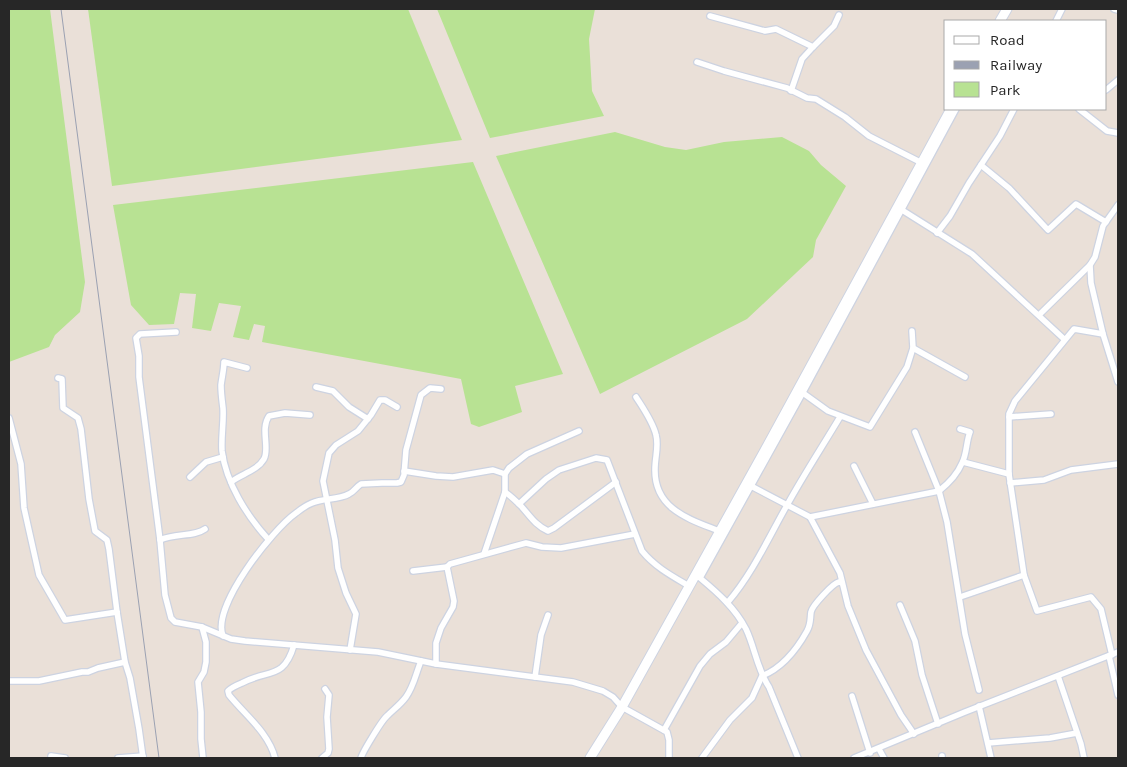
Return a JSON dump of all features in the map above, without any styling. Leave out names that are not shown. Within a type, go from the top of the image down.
[{"type":"main road","points":[[1001,20],[1007,9]]},
{"type":"main road","points":[[590,758],[622,706],[768,445],[950,110]]},
{"type":"street","points":[[1006,20],[1012,9]]},
{"type":"street","points":[[1114,9],[1118,10]]},
{"type":"street","points":[[791,90],[802,59],[834,26],[839,15]]},
{"type":"street","points":[[710,16],[765,31],[776,29],[813,47]]},
{"type":"street","points":[[696,62],[791,90],[807,98],[816,99],[845,117],[869,136],[922,163]]},
{"type":"street","points":[[1107,89],[1118,80]]},
{"type":"street","points":[[798,758],[769,686],[762,676],[746,630],[728,602],[700,578],[803,393],[955,110]]},
{"type":"street","points":[[937,233],[950,216],[980,165],[1000,136],[1013,110]]},
{"type":"street","points":[[1083,110],[1107,131],[1118,133]]},
{"type":"street","points":[[980,165],[1009,188],[1048,230],[1076,204],[1106,222]]},
{"type":"street","points":[[1038,315],[1090,265],[1095,257],[1103,226],[1117,207]]},
{"type":"street","points":[[902,210],[972,254],[1064,339]]},
{"type":"street","points":[[1090,265],[1103,334],[1118,382]]},
{"type":"street","points":[[1103,334],[1074,329],[1015,401],[1009,416],[1009,474],[1024,574],[1037,611],[1091,597],[1101,609],[1118,695]]},
{"type":"street","points":[[803,393],[828,411],[870,427],[907,367],[913,348],[912,331]]},
{"type":"street","points":[[176,332],[140,334],[136,338],[146,443],[160,540],[164,595],[171,618],[175,622],[202,627],[220,635],[245,641],[378,652],[436,664],[572,682],[594,688],[613,697],[622,706],[667,732],[670,740],[669,758]]},
{"type":"street","points":[[913,348],[964,377]]},
{"type":"street","points":[[247,368],[224,362],[221,393],[223,457],[232,482],[248,513],[268,539]]},
{"type":"street","points":[[58,378],[62,379],[63,408],[78,418],[81,429],[94,523],[96,531],[107,540],[125,662],[135,704],[143,757],[118,758]]},
{"type":"street","points":[[316,387],[333,391],[349,407],[368,419]]},
{"type":"street","points":[[220,635],[220,627],[230,596],[268,539],[296,513],[312,503],[352,493],[361,484],[382,482],[397,484],[401,482],[406,450],[420,395],[430,388],[440,389]]},
{"type":"street","points":[[636,397],[656,432],[658,442],[655,471],[662,497],[671,509],[689,520],[719,532]]},
{"type":"street","points":[[350,650],[356,614],[346,593],[338,568],[335,540],[323,481],[329,453],[358,431],[380,400],[386,400],[397,407]]},
{"type":"street","points":[[232,482],[252,471],[264,460],[266,453],[266,421],[269,416],[285,413],[310,415]]},
{"type":"street","points":[[1009,416],[1050,414]]},
{"type":"street","points":[[728,602],[740,589],[840,417]]},
{"type":"street","points":[[9,418],[21,464],[24,508],[37,568],[62,618],[68,621],[117,612]]},
{"type":"street","points":[[810,517],[939,491],[952,480],[963,462],[970,432],[960,430]]},
{"type":"street","points":[[484,554],[505,492],[505,474],[509,468],[527,454],[579,431]]},
{"type":"street","points":[[914,432],[939,491],[947,522],[965,634],[979,690]]},
{"type":"street","points":[[190,477],[206,462],[223,457]]},
{"type":"street","points":[[519,504],[546,479],[559,470],[596,458],[607,460],[642,551],[650,561],[689,586]]},
{"type":"street","points":[[963,462],[1009,474]]},
{"type":"street","points":[[1010,482],[1044,480],[1072,470],[1118,464]]},
{"type":"street","points":[[854,466],[873,504]]},
{"type":"street","points":[[404,471],[453,477],[493,470],[505,474]]},
{"type":"street","points":[[505,492],[519,504],[532,522],[548,531],[616,482]]},
{"type":"street","points":[[751,486],[810,517],[840,573],[848,606],[866,650],[896,706],[914,734]]},
{"type":"street","points":[[160,540],[175,535],[198,533],[205,529]]},
{"type":"street","points":[[413,571],[447,567],[450,564],[526,543],[542,547],[561,548],[635,534]]},
{"type":"street","points":[[436,664],[436,643],[454,601],[447,567]]},
{"type":"street","points":[[960,598],[1024,574]]},
{"type":"street","points":[[702,758],[730,720],[752,698],[762,676],[769,673],[791,655],[808,630],[811,611],[835,583],[842,583]]},
{"type":"street","points":[[900,605],[915,641],[922,675],[938,724]]},
{"type":"street","points":[[535,677],[541,635],[548,615]]},
{"type":"street","points":[[664,730],[700,666],[710,654],[726,642],[742,623]]},
{"type":"street","points":[[202,627],[206,642],[206,662],[204,672],[198,682],[203,758]]},
{"type":"street","points":[[206,642],[220,635]]},
{"type":"street","points":[[275,758],[274,752],[265,736],[228,692],[231,688],[257,676],[271,674],[282,669],[287,663],[294,645]]},
{"type":"street","points":[[854,758],[979,706],[1118,652]]},
{"type":"street","points":[[361,758],[365,748],[372,741],[386,716],[398,708],[410,692],[421,661]]},
{"type":"street","points":[[9,681],[39,681],[88,672],[125,662]]},
{"type":"street","points":[[1058,676],[1078,733],[1084,758]]},
{"type":"street","points":[[322,758],[328,752],[327,717],[329,695],[325,689]]},
{"type":"street","points":[[852,696],[870,752]]},
{"type":"street","points":[[979,706],[991,758]]},
{"type":"street","points":[[988,743],[1050,738],[1078,733]]},
{"type":"street","points":[[879,749],[884,758]]},
{"type":"street","points":[[51,756],[65,758]]},
{"type":"green space","points":[[9,9],[50,9],[85,282],[80,312],[55,335],[49,347],[9,362]]},
{"type":"green space","points":[[88,9],[408,9],[462,140],[112,186]]},
{"type":"green space","points":[[437,9],[595,9],[589,39],[592,91],[604,116],[490,138]]},
{"type":"green space","points":[[615,132],[665,147],[686,150],[724,142],[782,137],[809,151],[821,165],[846,186],[816,240],[813,257],[747,319],[600,394],[496,156]]},
{"type":"green space","points":[[473,162],[563,374],[515,386],[522,412],[479,427],[471,424],[461,379],[262,342],[265,326],[254,324],[249,340],[233,337],[241,306],[219,303],[211,331],[192,328],[196,294],[180,293],[174,324],[149,325],[131,305],[113,205]]},
{"type":"railway","points":[[61,9],[159,758]]}]
